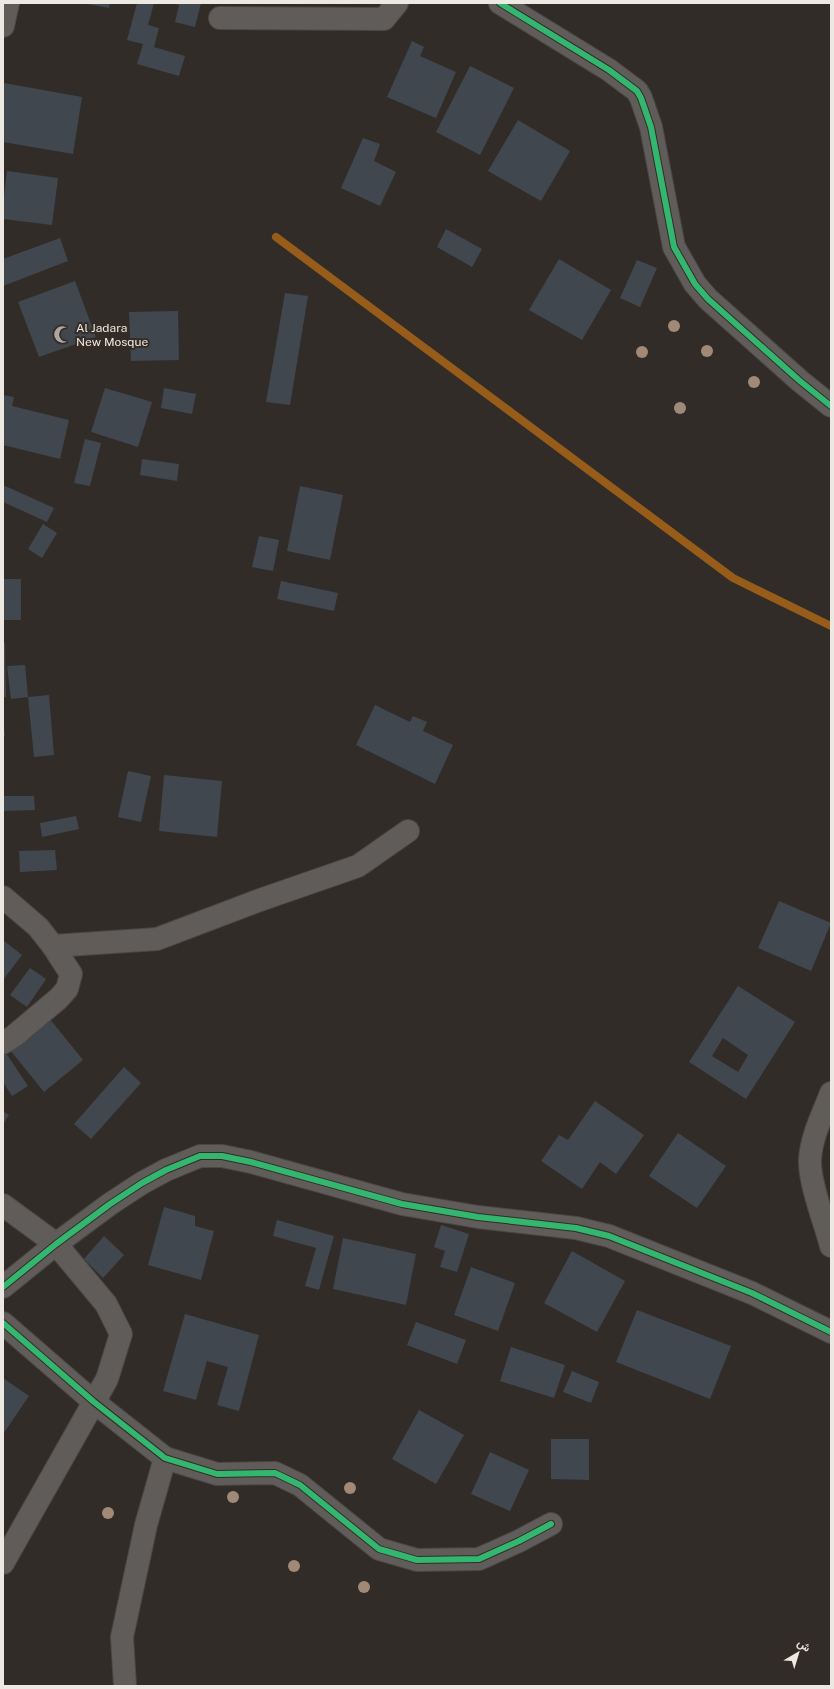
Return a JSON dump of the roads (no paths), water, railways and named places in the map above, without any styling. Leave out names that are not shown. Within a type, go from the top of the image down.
[{"type":"street","points":[[3,26],[8,3]]},
{"type":"street","points":[[220,18],[384,20],[397,3]]},
{"type":"street","points":[[500,3],[610,70],[637,92],[641,98],[651,127],[674,247],[695,284],[708,299],[800,381],[831,406]]},
{"type":"street","points":[[53,946],[158,938],[260,900],[358,866],[408,831]]},
{"type":"street","points":[[3,897],[38,927],[53,946],[71,974],[67,989],[14,1036],[3,1043]]},
{"type":"street","points":[[831,1093],[812,1146],[810,1160],[811,1172],[831,1246]]},
{"type":"street","points":[[3,1287],[56,1244],[110,1204],[166,1170],[200,1156],[222,1156],[250,1162],[402,1204],[478,1217],[576,1228],[609,1236],[752,1293],[831,1332]]},
{"type":"street","points":[[3,1205],[56,1244],[106,1304],[120,1334],[107,1379],[3,1563]]},
{"type":"street","points":[[3,1323],[94,1402],[165,1458],[217,1474],[275,1473],[300,1485],[380,1549],[417,1560],[479,1559],[519,1541],[551,1524]]},
{"type":"street","points":[[125,1686],[122,1638],[146,1525],[165,1458]]},
{"type":"waterway","points":[[276,237],[733,578],[831,626]]},
{"type":"place","name":"Al Jadara New Mosque","points":[[63,335]]}]
